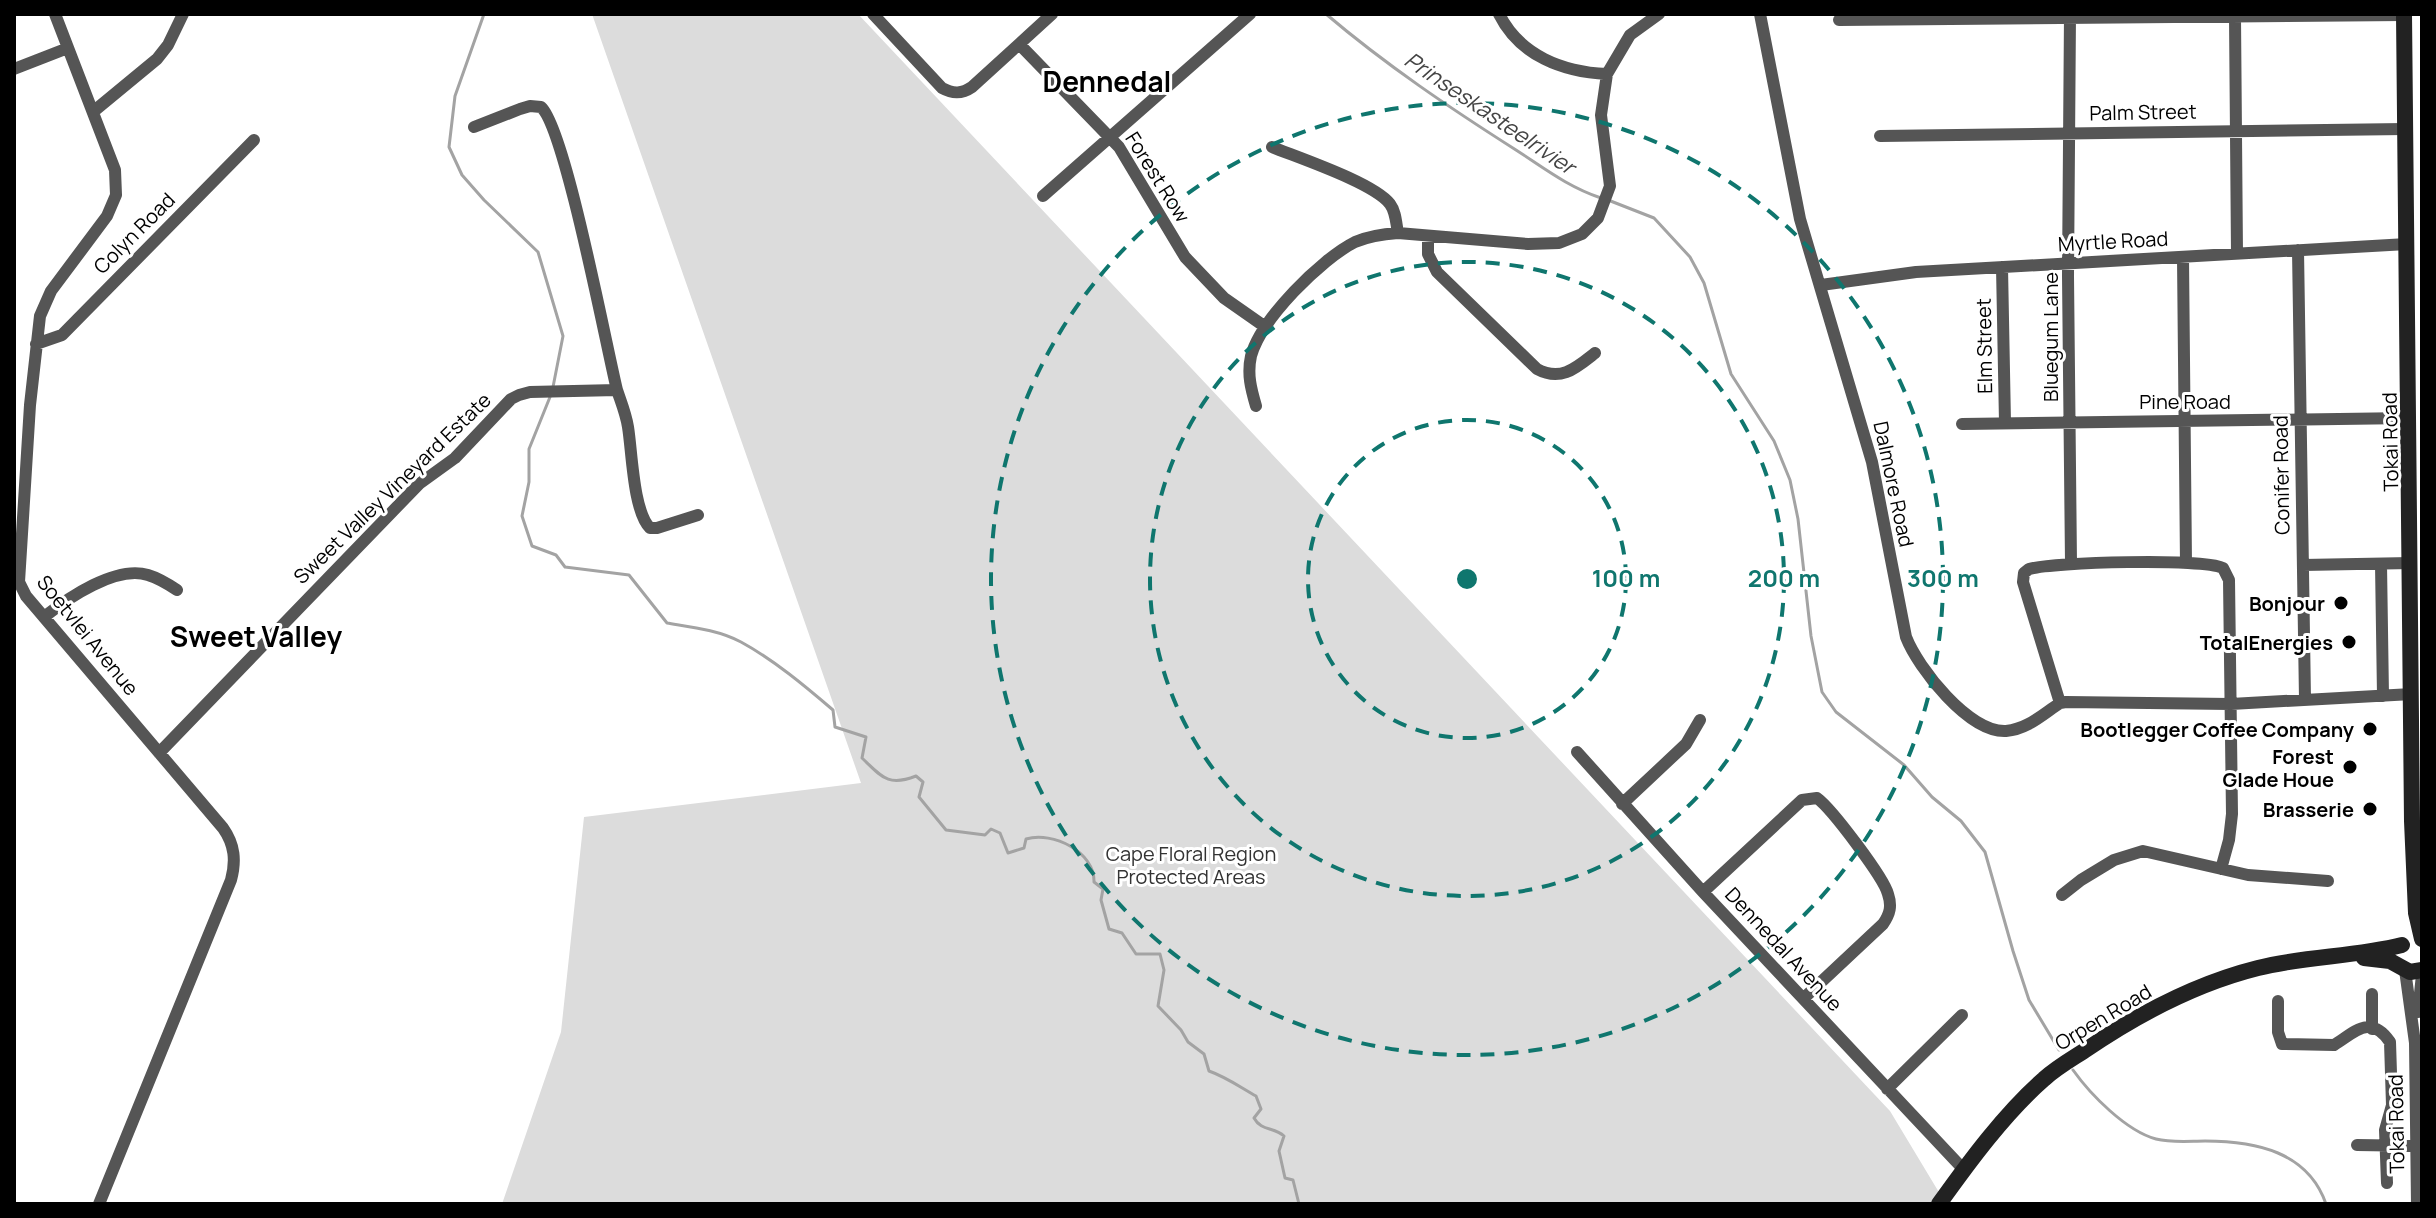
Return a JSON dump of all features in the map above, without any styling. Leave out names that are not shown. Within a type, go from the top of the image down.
[{"type":"main road","name":"Tokai Road","points":[[2404,14],[2409,418],[2416,460],[2411,563],[2417,648],[2412,694],[2414,869],[2422,941]]},
{"type":"main road","name":"Tokai Road","points":[[2412,970],[2397,954],[2403,944],[2414,869]]},
{"type":"main road","name":"Orpen Road","points":[[1939,1204],[2009,1114],[2042,1080],[2121,1026],[2182,993],[2226,977],[2280,963],[2342,956],[2413,940],[2422,941]]},
{"type":"main road","name":"Orpen Road","points":[[2342,956],[2380,959],[2412,970]]},
{"type":"street","name":"Soetvlei Avenue","points":[[55,14],[94,111],[117,184],[114,203],[103,223],[51,291],[40,316],[19,570],[23,590],[229,836],[235,858],[234,869],[152,1079],[99,1204]]},
{"type":"street","points":[[94,111],[157,59],[168,45],[183,14]]},
{"type":"street","points":[[873,14],[948,92],[967,91],[1052,14]]},
{"type":"street","points":[[1043,196],[1250,14]]},
{"type":"street","points":[[1499,14],[1515,38],[1536,56],[1580,73],[1607,74]]},
{"type":"street","points":[[1256,406],[1249,371],[1264,326],[1309,277],[1337,253],[1366,238],[1398,233],[1545,244],[1571,240],[1590,226],[1604,206],[1610,186],[1601,115],[1607,74],[1630,35],[1659,14]]},
{"type":"street","name":"Dalmore Road","points":[[1760,14],[1800,219],[1872,462],[1902,620],[1915,658],[1953,702],[1986,727],[1995,730],[2025,726],[2060,703]]},
{"type":"street","points":[[1839,20],[2404,14]]},
{"type":"street","name":"Bluegum Lane","points":[[2070,16],[2071,563]]},
{"type":"street","points":[[2235,17],[2237,254]]},
{"type":"street","name":"Forest Row","points":[[1020,45],[1119,147],[1185,257],[1224,298],[1264,326]]},
{"type":"street","points":[[14,69],[68,48]]},
{"type":"street","points":[[474,127],[530,106],[541,107],[550,118],[573,197],[628,426],[634,483],[644,522],[650,528],[657,528],[698,515]]},
{"type":"street","name":"Palm Street","points":[[1880,136],[2405,129]]},
{"type":"street","name":"Colyn Road","points":[[36,344],[62,335],[254,140]]},
{"type":"street","points":[[1272,147],[1365,186],[1386,200],[1395,213],[1398,233]]},
{"type":"street","points":[[1428,236],[1428,254],[1437,272],[1537,369],[1561,375],[1595,353]]},
{"type":"street","name":"Myrtle Road","points":[[1821,285],[1916,272],[2407,244]]},
{"type":"street","name":"Conifer Road","points":[[2298,250],[2305,699]]},
{"type":"street","points":[[2183,258],[2186,563]]},
{"type":"street","name":"Elm Street","points":[[2002,267],[2005,423]]},
{"type":"street","name":"Sweet Valley Vineyard Estate","points":[[159,753],[419,484],[455,458],[511,399],[530,392],[617,390]]},
{"type":"street","name":"Pine Road","points":[[1962,424],[2409,418]]},
{"type":"street","points":[[2221,869],[2231,826],[2231,704],[2227,573],[2219,566],[2186,563],[2071,563],[2029,569],[2023,577],[2060,703],[2231,704],[2412,694]]},
{"type":"street","points":[[2303,565],[2411,563]]},
{"type":"street","points":[[2381,564],[2383,696]]},
{"type":"street","points":[[44,617],[72,595],[129,574],[145,574],[177,590]]},
{"type":"street","points":[[1622,804],[1686,744],[1700,720]]},
{"type":"street","name":"Dennedal Avenue","points":[[1577,752],[1703,892],[1965,1171]]},
{"type":"street","points":[[1703,892],[1802,800],[1817,798],[1830,809],[1888,890],[1891,909],[1883,924],[1804,998]]},
{"type":"street","points":[[2062,895],[2114,860],[2135,851],[2155,852],[2248,875],[2328,881]]},
{"type":"street","name":"Tokai Road","points":[[2412,970],[2419,1146],[2417,1204]]},
{"type":"street","points":[[2372,994],[2372,1029]]},
{"type":"street","points":[[2278,1001],[2279,1039],[2286,1045],[2334,1045],[2353,1030],[2372,1029],[2384,1034],[2392,1046],[2392,1105],[2385,1130],[2387,1183]]},
{"type":"street","points":[[1887,1089],[1962,1015]]},
{"type":"street","points":[[2357,1145],[2419,1146]]},
{"type":"green space","name":"Cape Floral Region Protected Areas","points":[[592,14],[858,14],[1890,1111],[1946,1204],[502,1204],[561,1032],[584,817],[861,783]]},
{"type":"waterway","points":[[484,14],[455,96],[449,147],[462,175],[538,252],[563,336],[553,387]]},
{"type":"waterway","name":"Prinseskasteelrivier","points":[[1326,14],[1395,68],[1467,118],[1557,177],[1601,198]]},
{"type":"waterway","name":"Prinseskasteelrivier","points":[[1608,200],[1654,218],[1690,257],[1704,283],[1731,374],[1774,441],[1790,480],[1798,519],[1811,636],[1822,692],[1836,712],[1904,765],[1932,797],[1961,821],[1985,852],[2029,1000],[2059,1050]]},
{"type":"waterway","points":[[550,397],[529,449],[529,482],[522,516],[532,546],[556,555],[565,567],[629,575],[667,623],[724,635],[765,657],[833,710],[835,727],[866,737],[862,758],[880,775],[892,780],[916,776],[923,782],[919,797],[946,830],[985,835],[991,829],[1000,833],[1008,853],[1024,848],[1026,839],[1037,837],[1060,841],[1080,853],[1088,862],[1094,882],[1103,889],[1101,900],[1109,929],[1122,933],[1136,954],[1160,954],[1164,970],[1158,1006],[1188,1042],[1204,1054],[1209,1071],[1256,1096],[1261,1109],[1254,1118],[1257,1122],[1284,1136],[1279,1151],[1285,1178],[1293,1180],[1299,1204]]},
{"type":"waterway","name":"Prinseskasteelrivier","points":[[2073,1070],[2110,1110],[2145,1135],[2168,1141],[2243,1144],[2278,1153],[2307,1172],[2326,1204]]},
{"type":"place","name":"Bonjour","points":[[2341,603]]},
{"type":"place","name":"TotalEnergies","points":[[2349,642]]},
{"type":"place","name":"Bootlegger Coffee Company","points":[[2370,729]]},
{"type":"place","name":"Forest Glade Houe","points":[[2350,767]]},
{"type":"place","name":"Brasserie","points":[[2370,809]]},
{"type":"district","name":"Dennedal","points":[[1107,81]]},
{"type":"district","name":"Sweet Valley","points":[[256,636]]}]
